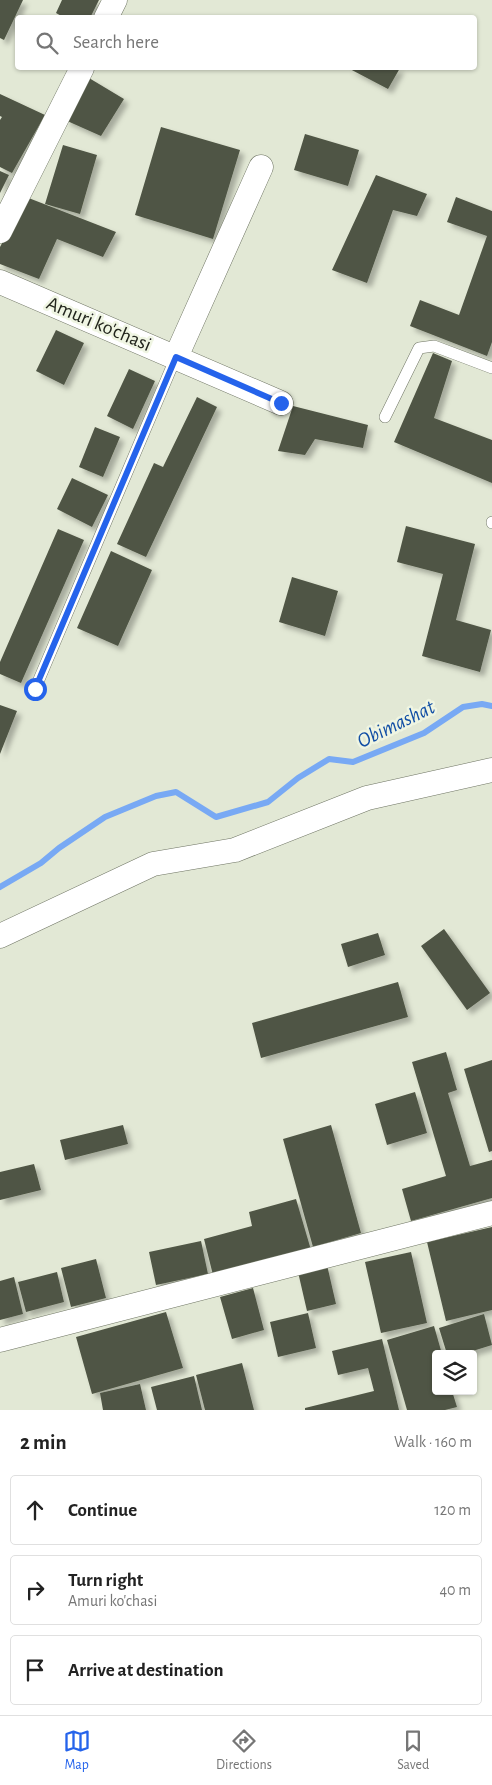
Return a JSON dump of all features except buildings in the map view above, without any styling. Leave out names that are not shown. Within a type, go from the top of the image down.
[{"type":"street","points":[[108,15],[115,0]]},
{"type":"street","points":[[0,231],[81,70]]},
{"type":"street","points":[[176,357],[261,168]]},
{"type":"street","name":"Amuri ko'chasi","points":[[0,282],[281,403]]},
{"type":"street","points":[[0,936],[153,864],[235,850],[367,798],[492,770]]},
{"type":"street","points":[[0,1340],[492,1213]]},
{"type":"lane","points":[[385,417],[419,348],[434,346],[490,367],[492,354]]},
{"type":"lane","points":[[35,689],[176,357]]},
{"type":"waterway","name":"Obimashat","points":[[0,887],[41,863],[59,848],[105,817],[156,796],[176,792],[216,817],[268,802],[298,778],[329,759],[353,762],[424,733],[463,707],[482,704],[492,706]]},
{"type":"route","points":[[35,689],[176,357],[281,403]]}]
